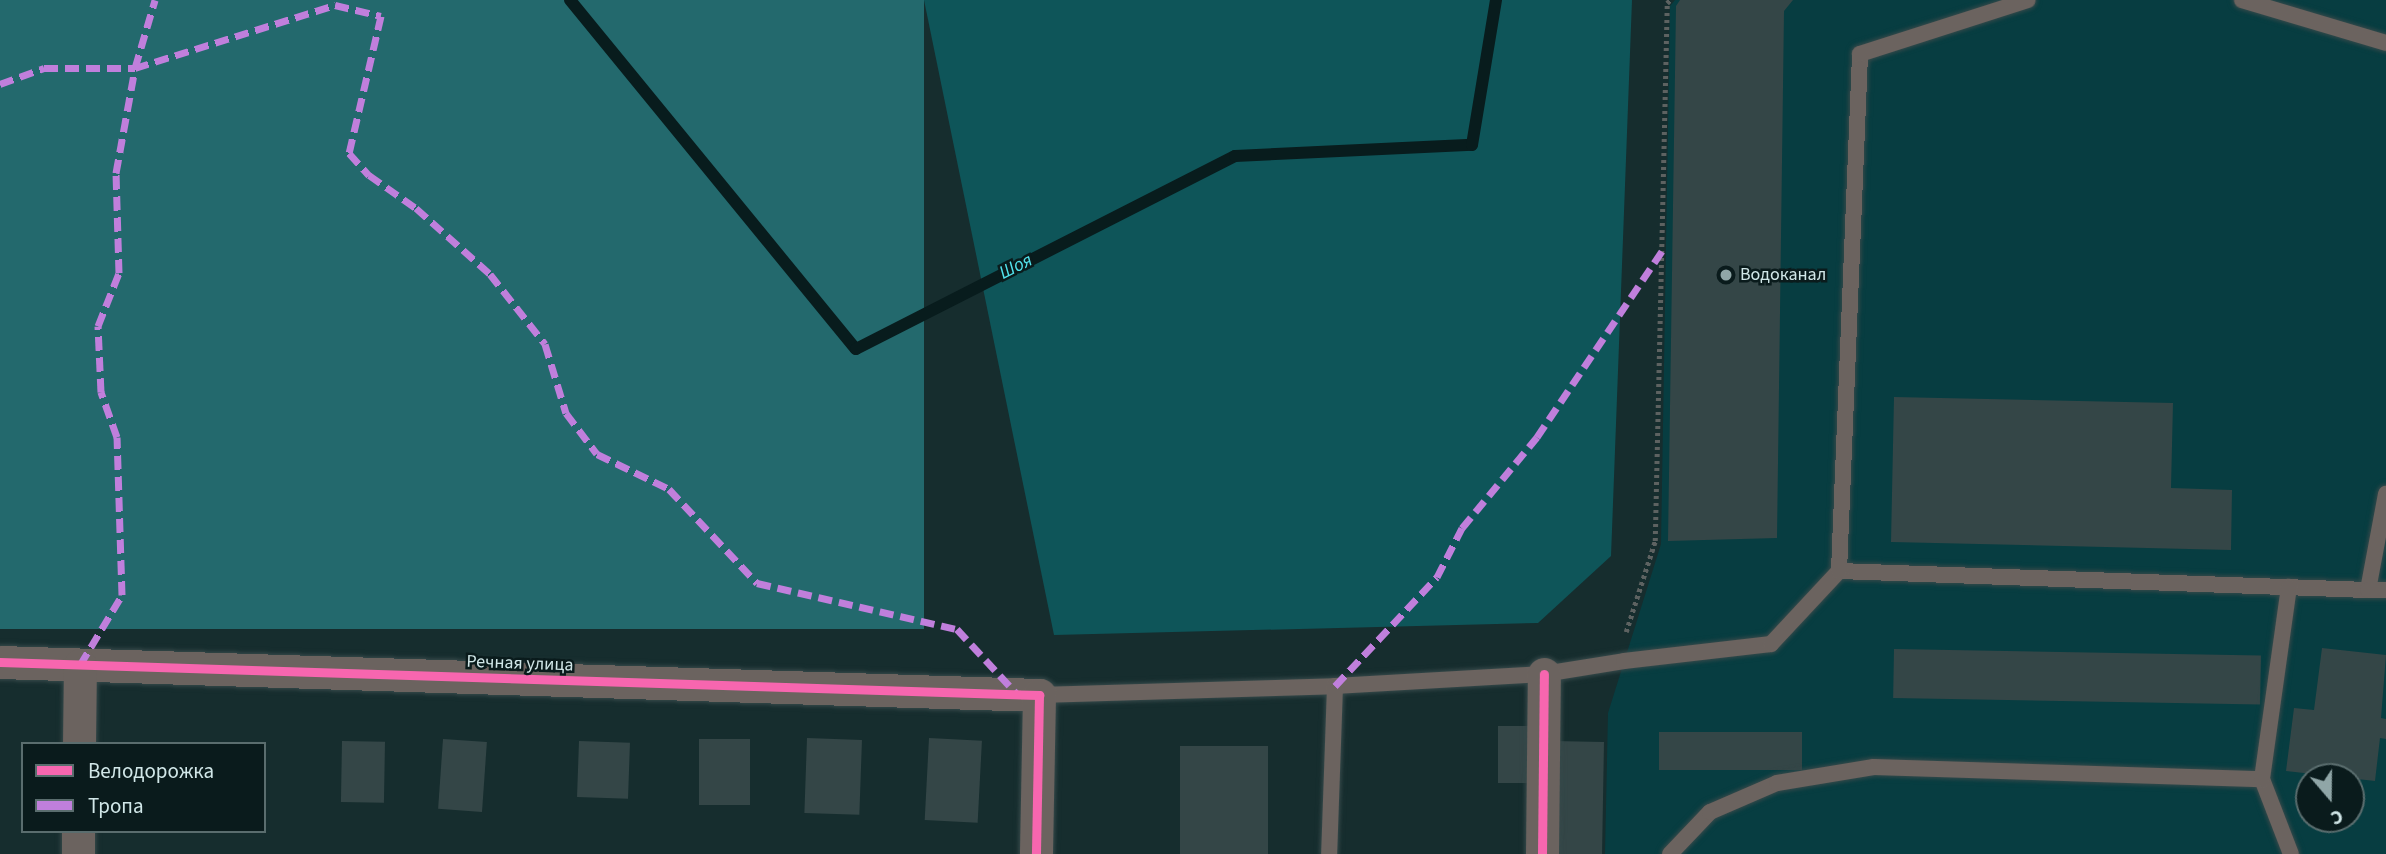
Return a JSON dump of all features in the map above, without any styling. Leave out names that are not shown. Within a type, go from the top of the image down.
[{"type":"street","name":"Речная улица","points":[[0,662],[1038,695]]},
{"type":"street","points":[[79,742],[80,664]]},
{"type":"street","points":[[1542,854],[1544,674]]},
{"type":"street","points":[[1036,854],[1038,695]]},
{"type":"street","points":[[78,833],[78,854]]},
{"type":"lane","points":[[1038,695],[1335,686],[1544,674],[1771,644],[1839,571],[1860,54],[2028,0]]},
{"type":"lane","points":[[2242,0],[2386,43]]},
{"type":"lane","points":[[2368,590],[2386,494]]},
{"type":"lane","points":[[1839,571],[2386,590]]},
{"type":"lane","points":[[2289,587],[2262,779],[2291,854]]},
{"type":"lane","points":[[1329,854],[1335,686]]},
{"type":"lane","points":[[1670,854],[1710,812],[1777,783],[1874,767],[2262,779]]},
{"type":"path","points":[[1615,663],[1655,541],[1667,4],[1670,0]]},
{"type":"shaded area","points":[[0,0],[924,0],[924,629],[0,629]]},
{"type":"shaded area","points":[[924,0],[1632,0],[1611,556],[1538,623],[1054,635]]},
{"type":"shaded area","name":"Водоканал","points":[[1675,0],[2386,0],[2386,854],[1605,854],[1608,713],[1661,544],[1670,6]]},
{"type":"building","name":"Водоканал","points":[[1680,0],[1793,0],[1784,11],[1777,538],[1668,541],[1676,6]]},
{"type":"building","points":[[1894,397],[2173,403],[2171,488],[2232,490],[2231,550],[1891,542]]},
{"type":"building","points":[[2322,648],[2386,655],[2381,718],[2386,719],[2386,739],[2380,738],[2375,781],[2365,780],[2365,763],[2295,763],[2295,772],[2286,771],[2294,708],[2314,710]]},
{"type":"building","points":[[1894,649],[2261,655],[2260,704],[1893,698]]},
{"type":"building","points":[[1498,726],[1531,726],[1531,783],[1498,783]]},
{"type":"building","points":[[1659,732],[1802,732],[1802,770],[1659,770]]},
{"type":"building","points":[[807,738],[862,740],[859,815],[804,813]]},
{"type":"building","points":[[929,738],[982,741],[978,823],[925,820]]},
{"type":"building","points":[[443,739],[487,742],[482,812],[438,809]]},
{"type":"building","points":[[699,739],[750,739],[750,805],[699,805]]},
{"type":"building","points":[[342,741],[385,742],[384,803],[341,802]]},
{"type":"building","points":[[579,741],[630,743],[628,799],[577,797]]},
{"type":"building","points":[[1553,741],[1604,742],[1602,854],[1551,854]]},
{"type":"building","points":[[1180,746],[1268,746],[1268,854],[1180,854]]},
{"type":"waterway","name":"Шоя","points":[[570,0],[856,349],[1235,156],[1472,145],[1496,0]]},
{"type":"marked path","points":[[80,665],[122,595],[117,437],[101,392],[98,326],[119,273],[116,173],[135,68],[155,0]]},
{"type":"marked path","points":[[0,84],[44,68],[135,68],[335,5],[381,16],[349,153],[369,175],[416,208],[490,274],[545,344],[566,413],[597,454],[669,489],[757,583],[957,629],[1019,696]]},
{"type":"marked path","points":[[1335,686],[1437,577],[1462,528],[1537,437],[1662,251]]},
{"type":"cycle path","points":[[0,662],[1039,695],[1036,854]]},
{"type":"cycle path","points":[[1542,854],[1544,674]]},
{"type":"place","name":"Водоканал","points":[[1726,275]]}]
